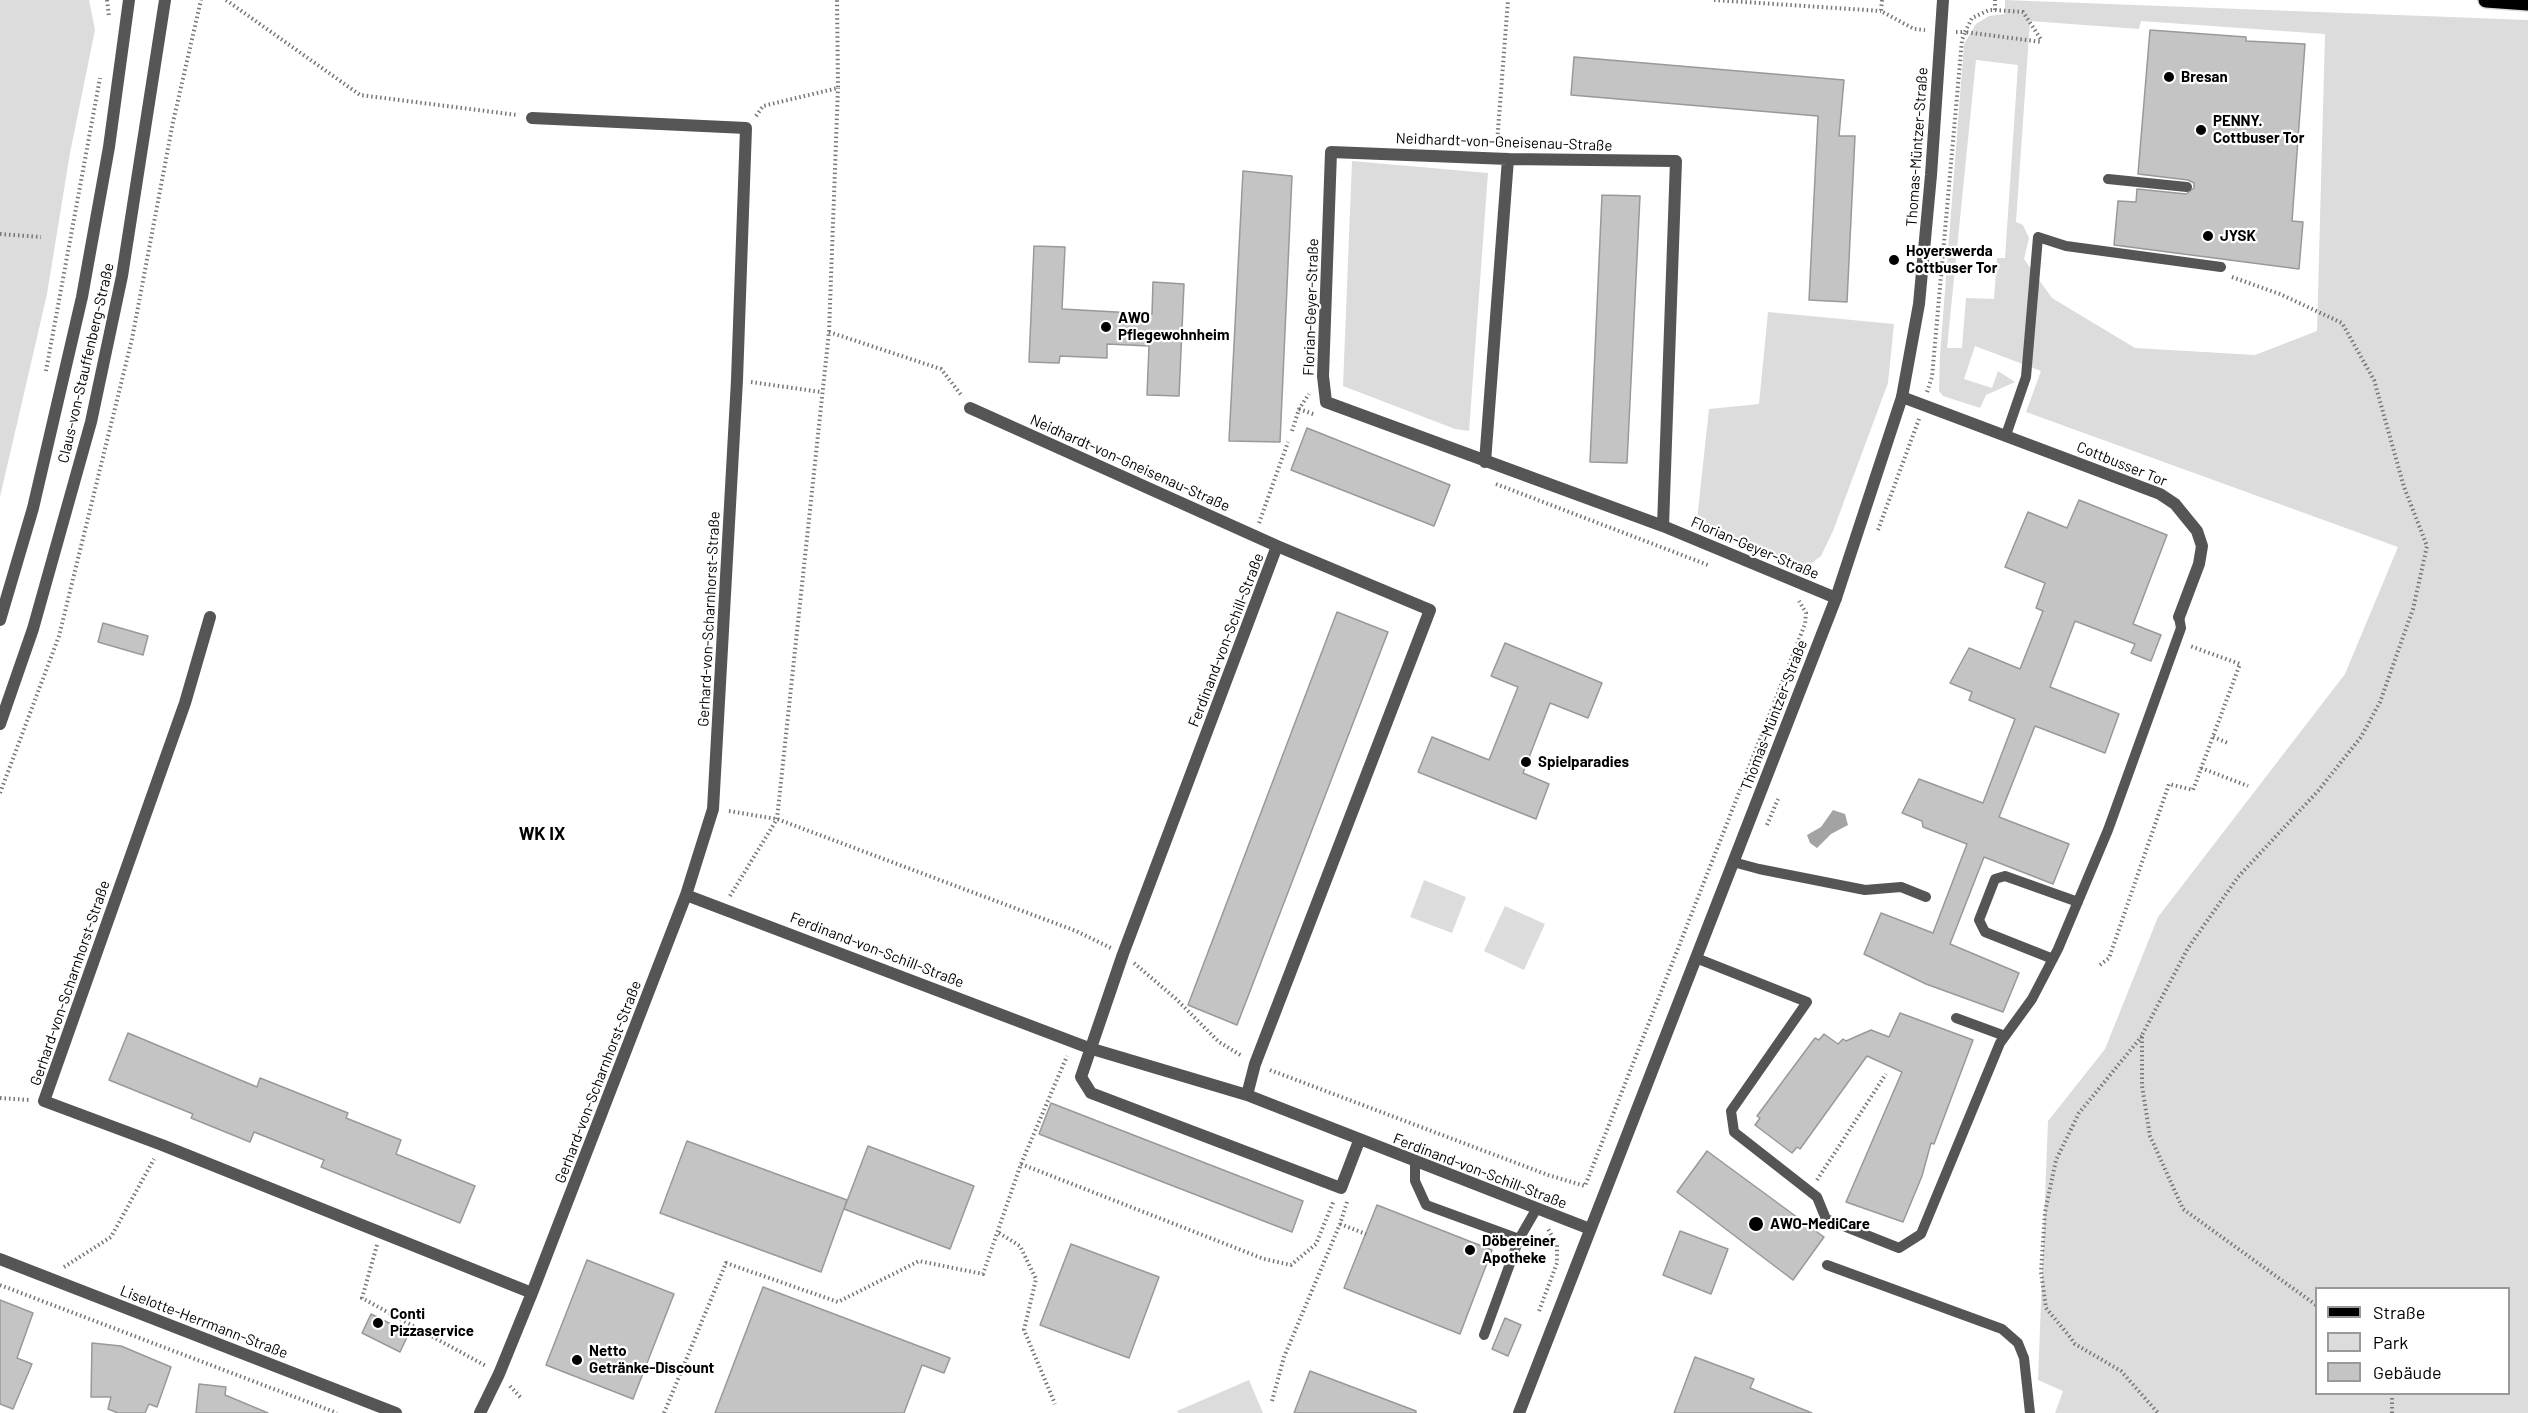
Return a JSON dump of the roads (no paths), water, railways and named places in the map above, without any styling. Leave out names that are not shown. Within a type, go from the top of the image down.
[{"type":"main road","points":[[2486,0],[2528,3]]},
{"type":"street","name":"Claus-von-Stauffenberg-Straße","points":[[0,620],[33,508],[82,297],[110,147],[129,0]]},
{"type":"street","name":"Claus-von-Stauffenberg-Straße","points":[[0,724],[33,629],[91,422],[122,276],[165,0]]},
{"type":"street","name":"Thomas-Müntzer-Straße","points":[[1519,1413],[1836,598],[1902,397],[1919,304],[1931,175],[1942,0]]},
{"type":"street","name":"Gerhard-von-Scharnhorst-Straße","points":[[480,1413],[500,1374],[686,895],[713,808],[737,380],[746,128],[532,118]]},
{"type":"street","name":"Neidhardt-von-Gneisenau-Straße","points":[[1331,152],[1502,159],[1676,161],[1663,526]]},
{"type":"street","name":"Florian-Geyer-Straße","points":[[1331,152],[1323,376],[1326,402],[1663,526],[1836,598]]},
{"type":"street","points":[[1485,462],[1502,159]]},
{"type":"street","name":"Cottbusser Tor","points":[[1902,397],[2160,494],[2175,504],[2197,531],[2202,546],[2199,564],[2180,617]]},
{"type":"street","name":"Neidhardt-von-Gneisenau-Straße","points":[[970,408],[1277,546]]},
{"type":"street","name":"Ferdinand-von-Schill-Straße","points":[[1247,1095],[1255,1064],[1430,610],[1277,546],[1123,954],[1089,1048],[1081,1077],[1091,1093],[1341,1188],[1359,1141]]},
{"type":"street","name":"Gerhard-von-Scharnhorst-Straße","points":[[210,617],[185,703],[44,1101],[381,1231],[532,1293]]},
{"type":"street","name":"Ferdinand-von-Schill-Straße","points":[[686,895],[1089,1048],[1247,1095],[1359,1141],[1590,1229]]},
{"type":"street","name":"Liselotte-Herrmann-Straße","points":[[0,1259],[396,1413]]},
{"type":"lane","points":[[2109,179],[2187,187]]},
{"type":"lane","points":[[2006,435],[2026,377],[2038,237],[2066,246],[2221,267]]},
{"type":"lane","points":[[1696,958],[1807,1002],[1731,1111],[1734,1132],[1817,1197],[1826,1219],[1899,1248],[1922,1234],[2006,1036],[2032,999],[2053,959],[2078,902],[2108,830],[2181,628],[2180,617]]},
{"type":"lane","points":[[1733,862],[1865,890],[1901,887],[1926,897]]},
{"type":"lane","points":[[2053,959],[1985,932],[1979,920],[1995,879],[2005,876],[2078,902]]},
{"type":"lane","points":[[1956,1018],[2006,1036]]},
{"type":"lane","points":[[1415,1162],[1415,1180],[1426,1204],[1519,1239]]},
{"type":"lane","points":[[1484,1335],[1519,1239],[1537,1208]]},
{"type":"lane","points":[[1827,1265],[2002,1329],[2018,1343],[2024,1358],[2030,1413]]},
{"type":"place","name":"Bresan","points":[[2169,77]]},
{"type":"place","name":"PENNY. Cottbuser Tor","points":[[2201,130]]},
{"type":"place","name":"JYSK","points":[[2208,236]]},
{"type":"place","name":"Hoyerswerda Cottbuser Tor","points":[[1894,260]]},
{"type":"place","name":"AWO Pflegewohnheim","points":[[1106,327]]},
{"type":"place","name":"Spielparadies","points":[[1526,762]]},
{"type":"place","name":"AWO-MediCare","points":[[1756,1224]]},
{"type":"place","name":"Döbereiner Apotheke","points":[[1470,1250]]},
{"type":"place","name":"Conti Pizzaservice","points":[[378,1323]]},
{"type":"place","name":"Netto Getränke-Discount","points":[[577,1360]]},
{"type":"district","name":"WK IX","points":[[542,834]]}]
